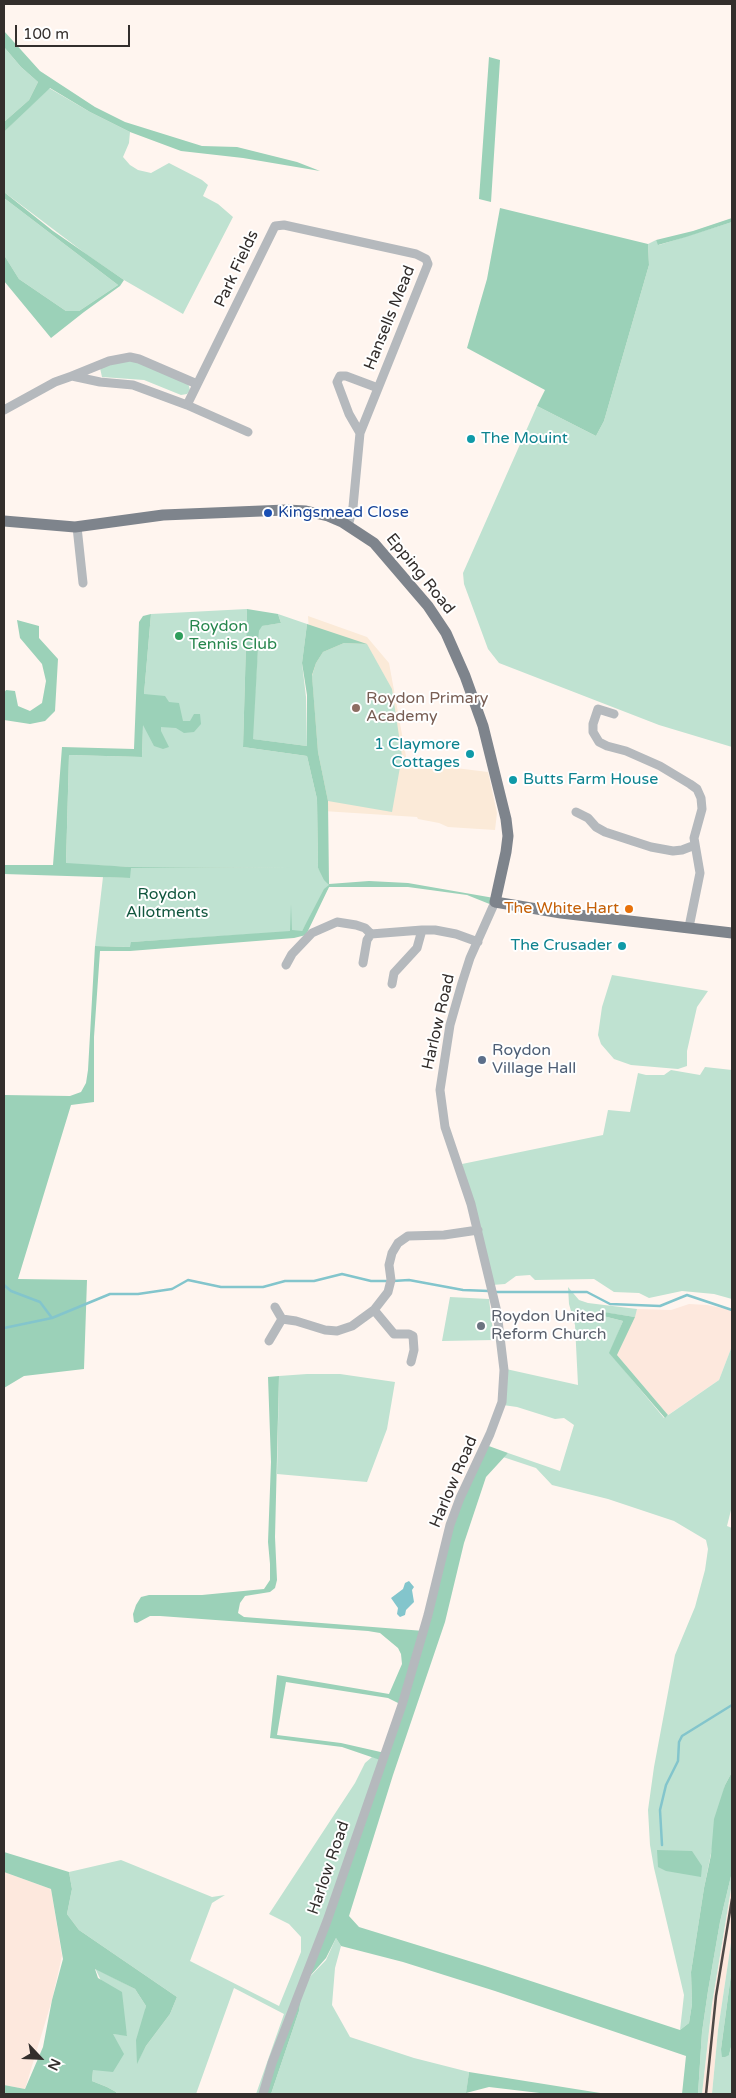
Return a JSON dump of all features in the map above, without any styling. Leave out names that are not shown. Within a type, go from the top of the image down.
[{"type":"main road","name":"Epping Road","points":[[4,522],[77,527],[163,515],[286,510],[306,511],[328,516],[374,543],[428,606],[446,634],[467,682],[483,726],[506,818],[508,836],[495,902]]},
{"type":"main road","points":[[495,902],[577,915],[732,933]]},
{"type":"street","name":"Park Fields","points":[[188,405],[275,226],[284,225],[416,254],[426,259]]},
{"type":"street","name":"Hansells Mead","points":[[348,526],[354,499],[360,433],[428,264],[426,259]]},
{"type":"street","points":[[4,410],[55,382],[120,358],[139,359],[197,384]]},
{"type":"street","points":[[98,365],[100,382]]},
{"type":"street","points":[[72,376],[100,382],[133,385],[188,405],[248,432]]},
{"type":"street","name":"Hansells Mead","points":[[360,433],[349,414],[337,382],[340,376],[346,376],[378,388]]},
{"type":"street","points":[[77,527],[83,584]]},
{"type":"street","points":[[614,714],[598,709],[593,724],[593,732],[599,742],[626,751],[660,766],[697,789],[701,798],[702,809],[694,838],[700,873],[689,927]]},
{"type":"street","points":[[576,812],[588,818],[596,827],[605,832],[651,847],[673,851],[695,845]]},
{"type":"street","name":"Harlow Road","points":[[263,2094],[272,2063],[327,1921],[402,1706],[428,1614],[450,1525],[502,1402],[504,1370],[502,1343],[478,1230],[445,1127],[440,1090],[450,1025],[466,969],[495,902]]},
{"type":"street","points":[[286,965],[292,954],[312,933],[337,922],[356,924],[371,934],[422,930],[456,934],[478,942]]},
{"type":"street","points":[[392,984],[394,973],[417,948],[422,930]]},
{"type":"street","points":[[363,963],[367,940],[371,934]]},
{"type":"street","points":[[282,1319],[296,1320],[326,1330],[337,1331],[352,1326],[374,1310],[388,1292],[391,1280],[389,1265],[392,1253],[398,1243],[408,1236],[444,1235],[478,1230]]},
{"type":"street","points":[[275,1307],[282,1319]]},
{"type":"street","points":[[374,1310],[394,1334],[409,1334],[413,1336],[414,1350],[411,1362]]},
{"type":"street","points":[[269,1341],[282,1319]]},
{"type":"shaded area","name":"Roydon Primary Academy","points":[[308,616],[367,637],[389,663],[407,762],[488,772],[497,813],[495,830],[448,827],[439,823],[418,819],[417,817],[323,811],[317,753]]},
{"type":"shaded area","points":[[689,1304],[732,1310],[732,1346],[719,1380],[668,1415],[617,1355],[637,1309],[671,1310]]},
{"type":"shaded area","points":[[4,1872],[51,1889],[62,1956],[52,2000],[25,2089],[4,2085]]},
{"type":"shaded area","points":[[732,1883],[732,1936],[718,2030],[712,2094],[702,2094],[712,2004]]},
{"type":"green space","points":[[4,31],[40,71],[95,107],[125,122],[202,146],[237,147],[297,162],[320,171],[243,158],[181,151],[130,132],[90,112],[50,88],[4,132],[4,122],[29,100],[38,82],[21,67],[4,47]]},
{"type":"green space","points":[[4,47],[21,67],[38,82],[29,100],[4,122]]},
{"type":"green space","points":[[489,57],[500,60],[491,202],[479,199]]},
{"type":"green space","points":[[49,88],[90,112],[130,132],[129,143],[123,157],[130,165],[138,170],[151,173],[169,163],[208,185],[203,196],[218,204],[233,217],[183,314],[124,280],[86,254],[4,192],[4,132]]},
{"type":"green space","points":[[4,192],[53,231],[124,280],[120,286],[51,338],[4,281],[4,255],[19,279],[66,311],[79,311],[118,285],[4,198]]},
{"type":"green space","points":[[4,198],[118,285],[79,311],[66,311],[19,279],[4,255]]},
{"type":"green space","points":[[500,208],[648,244],[649,265],[604,421],[596,436],[537,406],[545,390],[467,348],[487,279]]},
{"type":"green space","points":[[732,218],[732,222],[686,237],[658,245],[656,240],[693,231]]},
{"type":"green space","points":[[732,222],[732,747],[659,725],[499,663],[488,649],[464,584],[463,573],[537,406],[596,436],[604,421],[649,265],[648,244],[656,240],[659,245]]},
{"type":"green space","points":[[130,357],[188,383],[190,390],[187,394],[181,395],[144,380],[102,377],[100,368]]},
{"type":"green space","name":"Roydon Allotments","points":[[247,609],[243,747],[307,756],[317,799],[318,868],[329,887],[302,931],[131,942],[131,947],[95,946],[103,877],[130,878],[130,868],[291,868],[131,867],[66,864],[69,755],[142,757],[144,694],[151,614]]},
{"type":"green space","points":[[247,609],[278,614],[281,623],[262,626],[259,631],[253,739],[307,746],[307,695],[302,663],[307,624],[367,644],[344,643],[323,652],[316,663],[312,675],[318,752],[328,801],[329,884],[369,881],[408,883],[494,898],[492,905],[467,895],[408,887],[329,887],[306,935],[294,938],[130,951],[100,951],[94,1037],[94,1102],[71,1105],[18,1279],[87,1280],[84,1369],[24,1376],[4,1388],[4,1095],[70,1096],[81,1092],[86,1083],[88,1070],[95,946],[130,947],[131,942],[290,931],[291,904],[292,930],[302,931],[324,889],[329,885],[318,868],[317,799],[307,756],[243,747]]},
{"type":"green space","points":[[151,614],[144,694],[165,696],[169,702],[179,703],[183,721],[190,721],[194,714],[200,714],[201,724],[194,732],[184,733],[176,728],[161,727],[169,747],[163,749],[154,746],[143,725],[142,757],[69,755],[66,863],[131,867],[291,868],[131,868],[130,878],[4,874],[4,865],[53,865],[62,747],[134,749],[139,622],[143,616]]},
{"type":"green space","points":[[278,614],[307,624],[302,663],[306,697],[307,746],[252,739],[259,631],[261,626],[281,623]]},
{"type":"green space","points":[[17,620],[39,626],[39,638],[58,659],[55,711],[45,721],[30,724],[4,720],[4,693],[6,690],[15,691],[18,706],[30,711],[42,703],[46,681],[42,664],[20,638]]},
{"type":"green space","points":[[344,643],[367,644],[392,689],[402,756],[392,812],[328,801],[318,752],[312,676],[316,663],[323,652]]},
{"type":"green space","points":[[612,975],[708,991],[697,1007],[687,1051],[687,1066],[678,1069],[631,1065],[614,1059],[601,1044],[598,1035],[602,1007]]},
{"type":"green space","points":[[705,1067],[732,1070],[732,1299],[714,1294],[682,1291],[649,1298],[639,1293],[614,1292],[594,1279],[535,1280],[530,1275],[516,1276],[505,1284],[492,1285],[462,1164],[603,1135],[608,1110],[630,1112],[638,1073],[664,1075],[671,1070],[700,1075]]},
{"type":"green space","points":[[568,1287],[579,1300],[588,1303],[637,1309],[635,1317],[601,1312],[603,1316],[623,1321],[610,1353],[664,1418],[719,1380],[732,1346],[732,1506],[727,1526],[732,1528],[732,1772],[725,1785],[704,1888],[691,1972],[692,2004],[689,2023],[680,2030],[684,1995],[654,1868],[650,1845],[648,1810],[675,1655],[695,1607],[705,1570],[708,1549],[706,1540],[674,1521],[608,1499],[552,1485],[536,1468],[503,1457],[508,1453],[560,1471],[574,1425],[564,1418],[555,1419],[517,1407],[503,1405],[506,1369],[578,1385],[575,1325],[569,1304]]},
{"type":"green space","points":[[450,1297],[489,1299],[494,1340],[442,1341]]},
{"type":"green space","points":[[597,1311],[635,1317],[617,1355],[668,1415],[665,1418],[609,1353],[623,1321],[603,1316]]},
{"type":"green space","points":[[340,1374],[395,1382],[387,1429],[367,1482],[277,1474],[279,1376]]},
{"type":"green space","points":[[279,1376],[275,1537],[277,1580],[275,1588],[270,1592],[245,1596],[240,1603],[238,1613],[244,1617],[424,1631],[450,1525],[468,1481],[486,1445],[508,1453],[486,1477],[464,1543],[445,1622],[393,1775],[349,1916],[359,1927],[680,2030],[689,2023],[692,2004],[691,1972],[711,1855],[714,1819],[725,1785],[732,1772],[732,1872],[720,1922],[708,1991],[702,2032],[698,2094],[682,2094],[686,2056],[495,1991],[403,1962],[341,1946],[336,1938],[326,1958],[303,1984],[299,2011],[271,2094],[263,2094],[272,2063],[327,1921],[383,1761],[342,1747],[270,1738],[277,1675],[389,1694],[402,1664],[398,1648],[380,1633],[368,1631],[160,1616],[150,1616],[137,1623],[134,1622],[133,1614],[141,1597],[149,1595],[202,1595],[264,1589],[270,1580],[268,1542],[271,1462],[268,1377]],"holes":[[[286,1682],[388,1698],[402,1705],[385,1753],[341,1743],[277,1735]]]},
{"type":"green space","points":[[372,1757],[383,1760],[304,1983],[326,1960],[336,1938],[341,1946],[335,1968],[332,2005],[350,2037],[414,2058],[469,2072],[466,2094],[271,2094],[299,2011],[302,1987],[263,2094],[256,2094],[284,2014],[234,1988],[196,2094],[116,2094],[116,2092],[107,2087],[92,2081],[93,2070],[113,2034],[127,2035],[95,1968],[135,1989],[146,2006],[137,2063],[146,2046],[170,2014],[177,1997],[79,1930],[67,1914],[72,1889],[69,1872],[121,1860],[212,1897],[225,1895],[212,1903],[190,1961],[279,2006],[301,1952],[301,1937],[289,1924],[269,1914],[355,1783],[365,1763]]},
{"type":"green space","points":[[657,1850],[692,1851],[702,1866],[701,1877],[666,1871],[658,1867]]},
{"type":"green space","points":[[4,1852],[69,1872],[72,1889],[67,1914],[79,1930],[177,1997],[170,2014],[146,2046],[137,2064],[136,2040],[146,2006],[135,1989],[95,1969],[98,1978],[122,1992],[127,2036],[113,2034],[124,2054],[113,2072],[93,2070],[92,2081],[107,2087],[116,2092],[116,2094],[4,2094],[4,2085],[25,2089],[43,2047],[52,2000],[63,1959],[51,1889],[4,1872]]},
{"type":"green space","points":[[732,1872],[732,1883],[712,2004],[702,2094],[698,2094],[702,2032],[708,1991],[720,1922]]},
{"type":"green space","points":[[732,1936],[732,1967],[721,2049],[729,2055],[732,2043],[732,2094],[712,2094],[718,2030]]},
{"type":"green space","points":[[732,1967],[732,2043],[729,2055],[722,2057],[721,2049]]},
{"type":"green space","points":[[469,2072],[607,2094],[548,2094],[489,2087],[466,2093]]},
{"type":"water","points":[[409,1581],[414,1587],[412,1590],[414,1602],[406,1610],[405,1615],[400,1617],[397,1614],[398,1608],[391,1598],[403,1589],[405,1583]]},
{"type":"waterway","points":[[4,1328],[52,1318],[110,1294],[138,1294],[172,1289],[188,1280],[221,1287],[263,1287],[285,1281],[314,1281],[342,1274],[371,1281],[388,1281]]},
{"type":"waterway","points":[[393,1281],[409,1280],[463,1290],[489,1291]]},
{"type":"waterway","points":[[4,1285],[11,1291],[40,1302],[52,1318]]},
{"type":"waterway","points":[[495,1292],[587,1292],[610,1304],[660,1306],[687,1295],[732,1310]]},
{"type":"waterway","points":[[662,1845],[660,1810],[666,1785],[678,1761],[679,1742],[682,1736],[732,1705]]},
{"type":"railway","points":[[706,2094],[716,1996],[732,1899]]},
{"type":"place","name":"The Mouint","points":[[471,439]]},
{"type":"place","name":"Kingsmead Close","points":[[268,513]]},
{"type":"place","name":"Roydon Tennis Club","points":[[179,636]]},
{"type":"place","name":"Roydon Primary Academy","points":[[356,708]]},
{"type":"place","name":"1 Claymore Cottages","points":[[470,754]]},
{"type":"place","name":"Butts Farm House","points":[[513,780]]},
{"type":"place","name":"The White Hart","points":[[629,909]]},
{"type":"place","name":"The Crusader","points":[[622,946]]},
{"type":"place","name":"Roydon Village Hall","points":[[482,1060]]},
{"type":"place","name":"Roydon United Reform Church","points":[[481,1326]]}]
